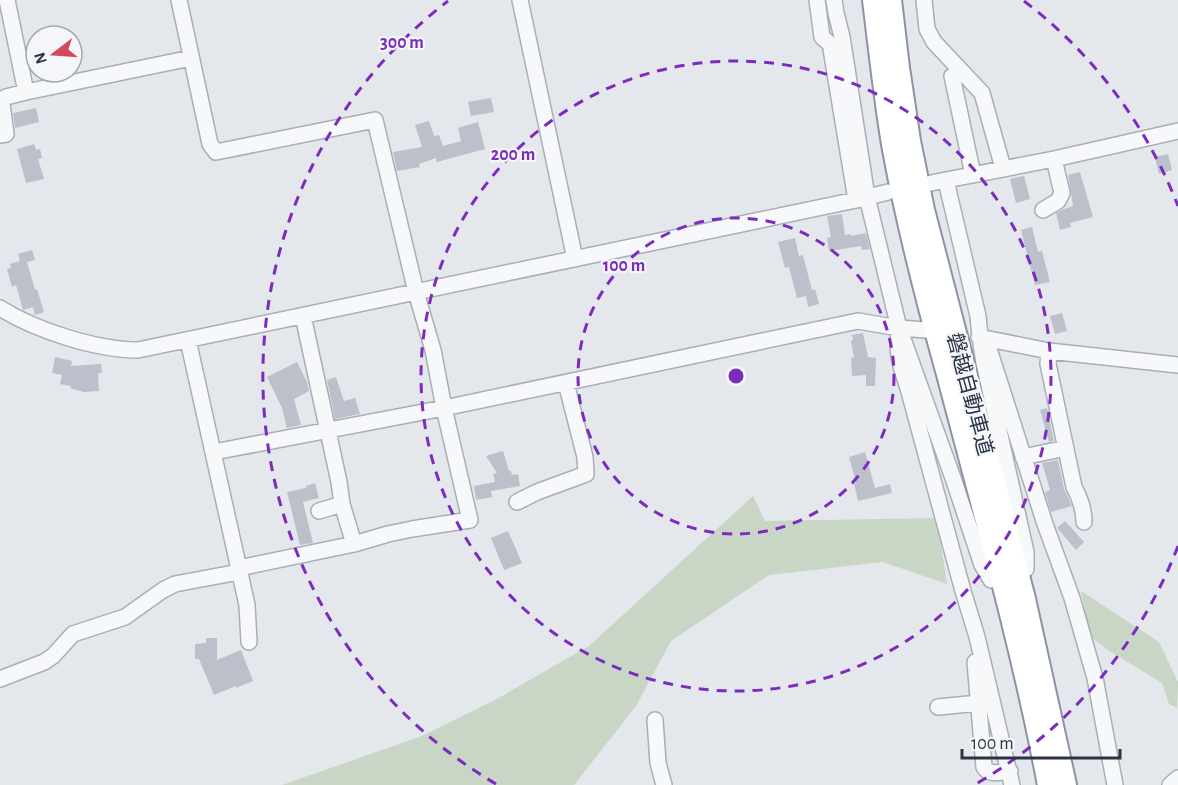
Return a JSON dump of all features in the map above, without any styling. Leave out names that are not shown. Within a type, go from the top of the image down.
[{"type":"highway","name":"磐越自動車道","points":[[874,0],[882,70],[907,212],[931,313],[1008,602],[1049,785]]},
{"type":"highway","name":"磐越自動車道","points":[[890,0],[909,141],[923,210],[1024,599],[1065,785]]},
{"type":"street","points":[[7,0],[26,92]]},
{"type":"street","points":[[0,679],[44,662],[53,656],[72,634],[125,617],[175,584],[239,572],[244,567],[354,544],[388,534],[470,520],[433,350],[416,292],[375,120],[216,152],[210,144],[179,0]]},
{"type":"street","points":[[520,0],[575,259]]},
{"type":"street","points":[[817,0],[822,37],[830,44],[861,199],[899,328],[982,565],[991,580]]},
{"type":"street","points":[[834,0],[842,37],[861,199]]},
{"type":"street","points":[[924,0],[927,29],[934,42],[982,93],[1003,168]]},
{"type":"street","points":[[0,135],[6,134],[3,99],[26,92],[191,58]]},
{"type":"street","points":[[952,76],[973,175]]},
{"type":"street","points":[[931,183],[1178,132]]},
{"type":"street","points":[[1043,210],[1058,201],[1062,193],[1054,159]]},
{"type":"street","points":[[946,181],[978,316],[980,337],[1026,552],[1026,569]]},
{"type":"street","points":[[0,308],[36,326],[68,337],[107,348],[138,350],[888,192]]},
{"type":"street","points":[[303,316],[342,504],[354,544]]},
{"type":"street","points":[[214,452],[444,408],[858,321],[926,330]]},
{"type":"street","points":[[899,328],[897,345],[899,358],[981,653],[985,702],[984,767],[990,773],[1011,778]]},
{"type":"street","points":[[963,335],[1049,351],[1178,365]]},
{"type":"street","points":[[980,337],[989,349],[1045,524],[1072,598],[1095,678],[1115,785]]},
{"type":"street","points":[[188,340],[247,605],[249,642]]},
{"type":"street","points":[[1049,351],[1048,364],[1074,487],[1084,510],[1084,522]]},
{"type":"street","points":[[517,502],[586,474],[585,457],[566,383]]},
{"type":"street","points":[[1023,457],[1066,448]]},
{"type":"street","points":[[319,511],[342,504]]},
{"type":"street","points":[[939,707],[985,702]]},
{"type":"street","points":[[985,702],[1011,778]]},
{"type":"street","points":[[655,720],[658,763],[664,785]]},
{"type":"street","points":[[1170,785],[1178,778]]},
{"type":"green space","points":[[753,496],[765,521],[937,518],[947,584],[883,562],[769,575],[671,641],[636,706],[574,785],[282,785],[422,736],[495,700],[589,646]]},
{"type":"green space","points":[[1081,591],[1159,642],[1178,682],[1177,708],[1169,704],[1162,683],[1108,650],[1090,636]]},
{"type":"building","points":[[491,98],[494,112],[471,116],[468,102]]},
{"type":"building","points":[[36,108],[39,122],[15,128],[13,113]]},
{"type":"building","points":[[429,121],[434,136],[439,135],[443,146],[461,141],[458,128],[478,122],[485,149],[437,162],[436,158],[419,164],[420,167],[397,171],[393,152],[422,147],[415,125]]},
{"type":"building","points":[[34,144],[36,150],[40,149],[42,158],[38,159],[44,179],[26,183],[17,149]]},
{"type":"building","points":[[1168,154],[1172,170],[1159,174],[1155,157]]},
{"type":"building","points":[[1080,172],[1093,217],[1070,223],[1071,227],[1060,230],[1056,213],[1073,206],[1068,175]]},
{"type":"building","points":[[1024,176],[1030,199],[1016,203],[1010,179]]},
{"type":"building","points":[[842,214],[845,235],[866,233],[870,249],[862,250],[861,246],[829,251],[827,238],[831,237],[827,216]]},
{"type":"building","points":[[1032,227],[1038,252],[1042,251],[1050,282],[1035,285],[1021,230]]},
{"type":"building","points":[[795,238],[799,256],[803,255],[812,290],[815,289],[819,304],[808,307],[806,296],[797,298],[789,267],[785,268],[778,242]]},
{"type":"building","points":[[32,250],[35,260],[27,262],[44,312],[35,315],[33,307],[23,310],[16,285],[12,287],[7,269],[11,268],[10,264],[20,261],[18,254]]},
{"type":"building","points":[[1062,313],[1067,331],[1055,334],[1050,316]]},
{"type":"building","points":[[863,333],[868,357],[876,358],[875,386],[866,386],[866,375],[852,376],[851,358],[854,357],[852,335]]},
{"type":"building","points":[[55,357],[72,361],[71,366],[101,364],[102,373],[98,373],[99,391],[84,392],[60,384],[62,375],[52,373]]},
{"type":"building","points":[[297,362],[309,391],[294,399],[301,425],[287,428],[282,408],[267,377]]},
{"type":"building","points":[[336,377],[344,401],[355,398],[360,414],[335,419],[327,380]]},
{"type":"building","points":[[1047,408],[1054,441],[1049,442],[1040,410]]},
{"type":"building","points":[[503,451],[509,471],[512,475],[518,474],[520,486],[491,491],[492,497],[476,500],[474,486],[495,482],[493,474],[497,473],[486,456]]},
{"type":"building","points":[[865,452],[875,488],[890,484],[892,493],[858,501],[849,457]]},
{"type":"building","points":[[1058,460],[1064,489],[1072,506],[1051,512],[1045,492],[1050,490],[1042,463]]},
{"type":"building","points":[[315,483],[319,498],[303,502],[313,543],[300,545],[287,492],[306,488]]},
{"type":"building","points":[[1065,521],[1084,542],[1076,550],[1057,528]]},
{"type":"building","points":[[508,531],[522,563],[504,570],[491,538]]},
{"type":"building","points":[[206,638],[217,638],[217,660],[241,650],[253,681],[214,695],[199,659],[195,659],[195,644],[206,643]]}]
